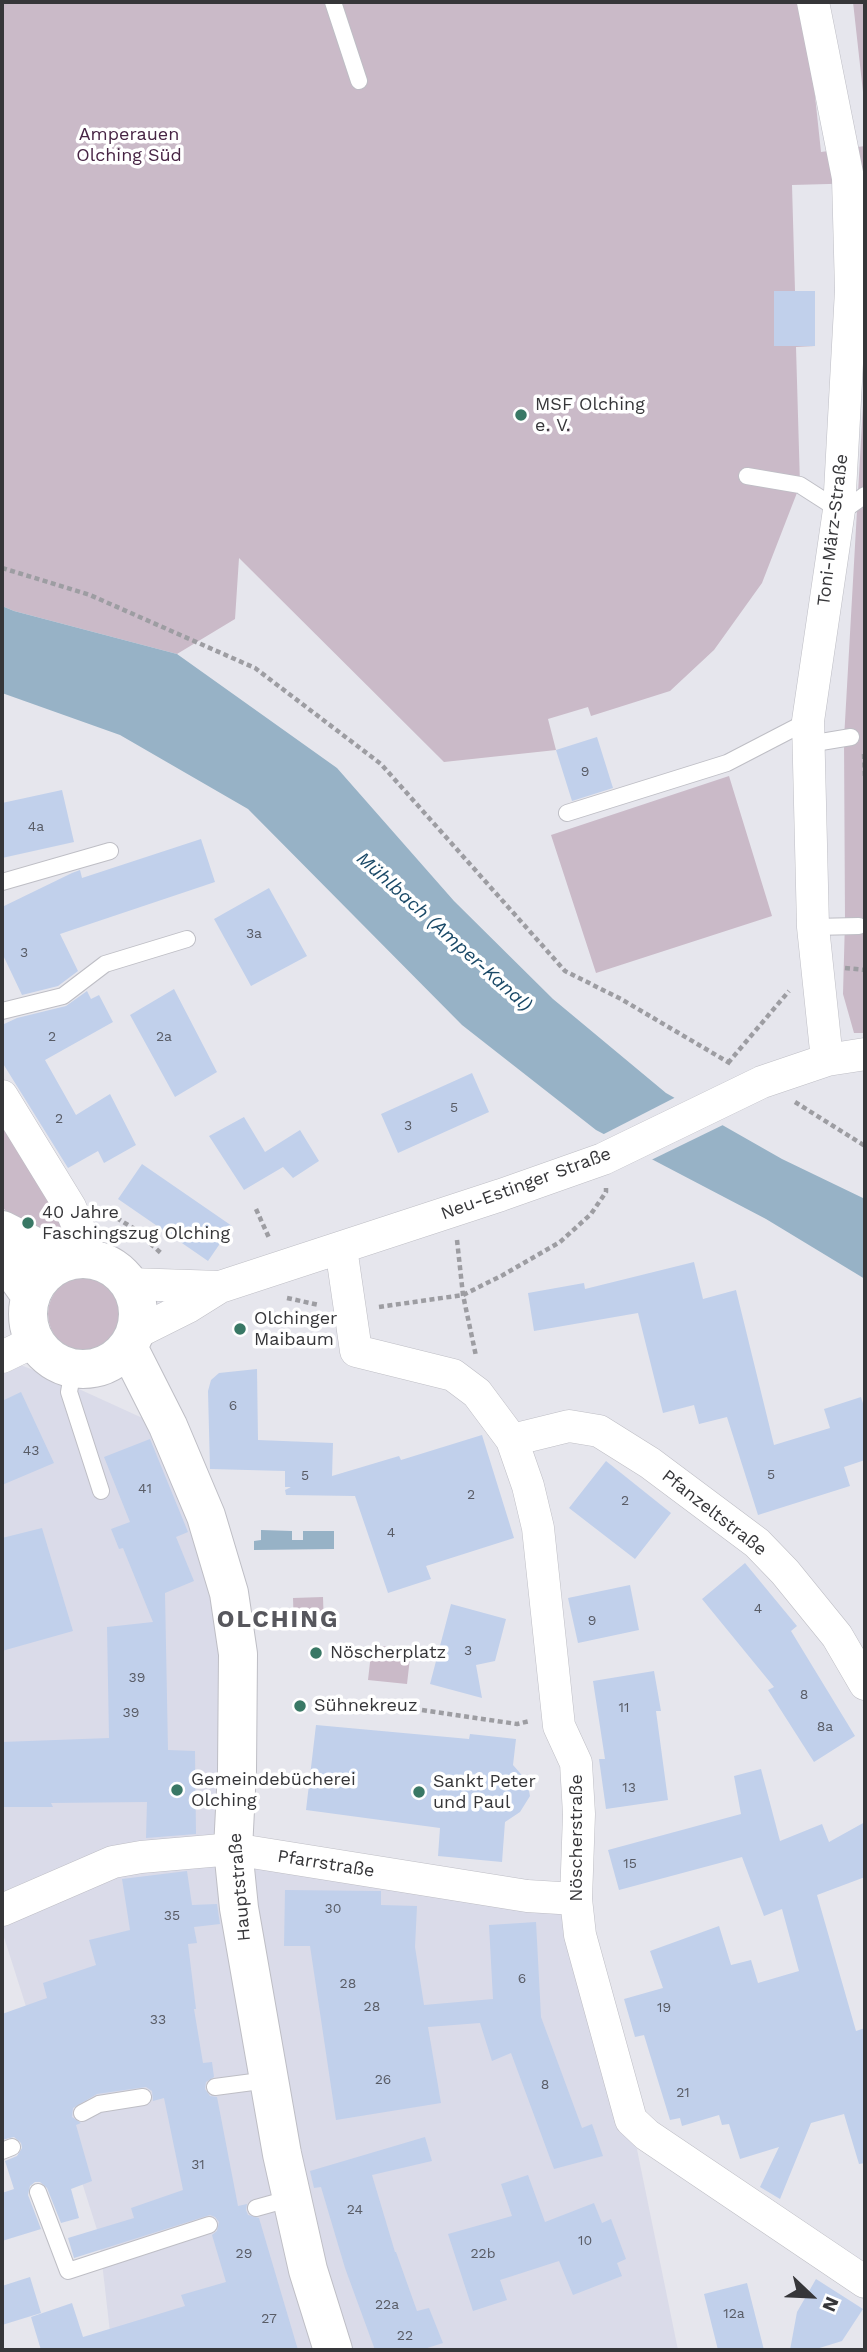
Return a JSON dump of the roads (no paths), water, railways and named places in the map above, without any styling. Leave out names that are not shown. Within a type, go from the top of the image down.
[{"type":"street","name":"Toni-März-Straße","points":[[813,2],[848,178],[851,290],[852,502],[809,733],[813,927],[827,1060]]},
{"type":"street","name":"Neu-Estinger Straße","points":[[131,1340],[220,1287],[452,1211],[606,1167],[731,1095],[827,1060],[865,1054]]},
{"type":"street","points":[[2,1096],[71,1207],[78,1261]]},
{"type":"street","points":[[2,1230],[78,1261],[113,1268],[129,1284],[138,1308],[131,1340],[113,1360],[84,1368],[54,1361],[43,1352],[19,1349],[29,1327],[31,1296],[39,1281],[50,1270],[78,1261]]},
{"type":"street","name":"Nöscherstraße","points":[[341,1248],[356,1351],[453,1375],[468,1385],[493,1412],[512,1440],[528,1486],[538,1528],[559,1726],[576,1763],[579,1814],[576,1899],[580,1935],[631,2120],[647,2135],[865,2282]]},
{"type":"street","points":[[2,1256],[31,1296]]},
{"type":"street","name":"Neu-Estinger Straße","points":[[129,1284],[220,1287]]},
{"type":"street","name":"Hauptstraße","points":[[131,1340],[206,1516],[229,1593],[238,1654],[233,1849],[239,1908],[268,2080],[274,2203],[313,2291],[332,2350]]},
{"type":"street","name":"Hauptstraße","points":[[84,1368],[168,1426]]},
{"type":"street","name":"Pfanzeltstraße","points":[[512,1440],[569,1426],[599,1431],[650,1463],[757,1543],[817,1609],[837,1636],[865,1684]]},
{"type":"street","name":"Pfarrstraße","points":[[2,1910],[113,1862],[233,1849],[527,1896],[576,1899]]},
{"type":"lane","points":[[333,2],[359,81]]},
{"type":"lane","points":[[747,476],[800,485],[852,502]]},
{"type":"lane","points":[[567,813],[727,763],[809,733],[851,737]]},
{"type":"lane","points":[[2,882],[110,851]]},
{"type":"lane","points":[[813,927],[859,926]]},
{"type":"lane","points":[[2,1011],[63,996],[105,964],[187,939]]},
{"type":"lane","points":[[84,1368],[69,1392],[101,1491]]},
{"type":"lane","points":[[215,2087],[268,2080]]},
{"type":"lane","points":[[82,2113],[99,2104],[143,2097]]},
{"type":"lane","points":[[38,2192],[68,2271],[209,2225]]},
{"type":"water","name":"Mühlbach (Amper-Kanal)","points":[[2,606],[177,654],[337,768],[454,901],[553,999],[666,1093],[782,1159],[865,1199],[865,1279],[766,1219],[596,1130],[462,1025],[248,809],[120,735],[2,693]]},
{"type":"water","points":[[261,1530],[292,1531],[292,1540],[303,1540],[303,1531],[334,1531],[334,1549],[254,1550],[254,1541],[261,1540]]},
{"type":"place","name":"MSF Olching e. V.","points":[[521,415]]},
{"type":"place","name":"40 Jahre Faschingszug Olching","points":[[28,1223]]},
{"type":"place","name":"Olchinger Maibaum","points":[[240,1329]]},
{"type":"place","name":"Nöscherplatz","points":[[316,1653]]},
{"type":"place","name":"Sühnekreuz","points":[[300,1706]]},
{"type":"place","name":"Gemeindebücherei Olching","points":[[177,1790]]},
{"type":"place","name":"Sankt Peter und Paul","points":[[419,1792]]},
{"type":"district","name":"OLCHING","points":[[278,1620]]},
{"type":"park label","name":"Amperauen Olching Süd","points":[[129,145]]}]
